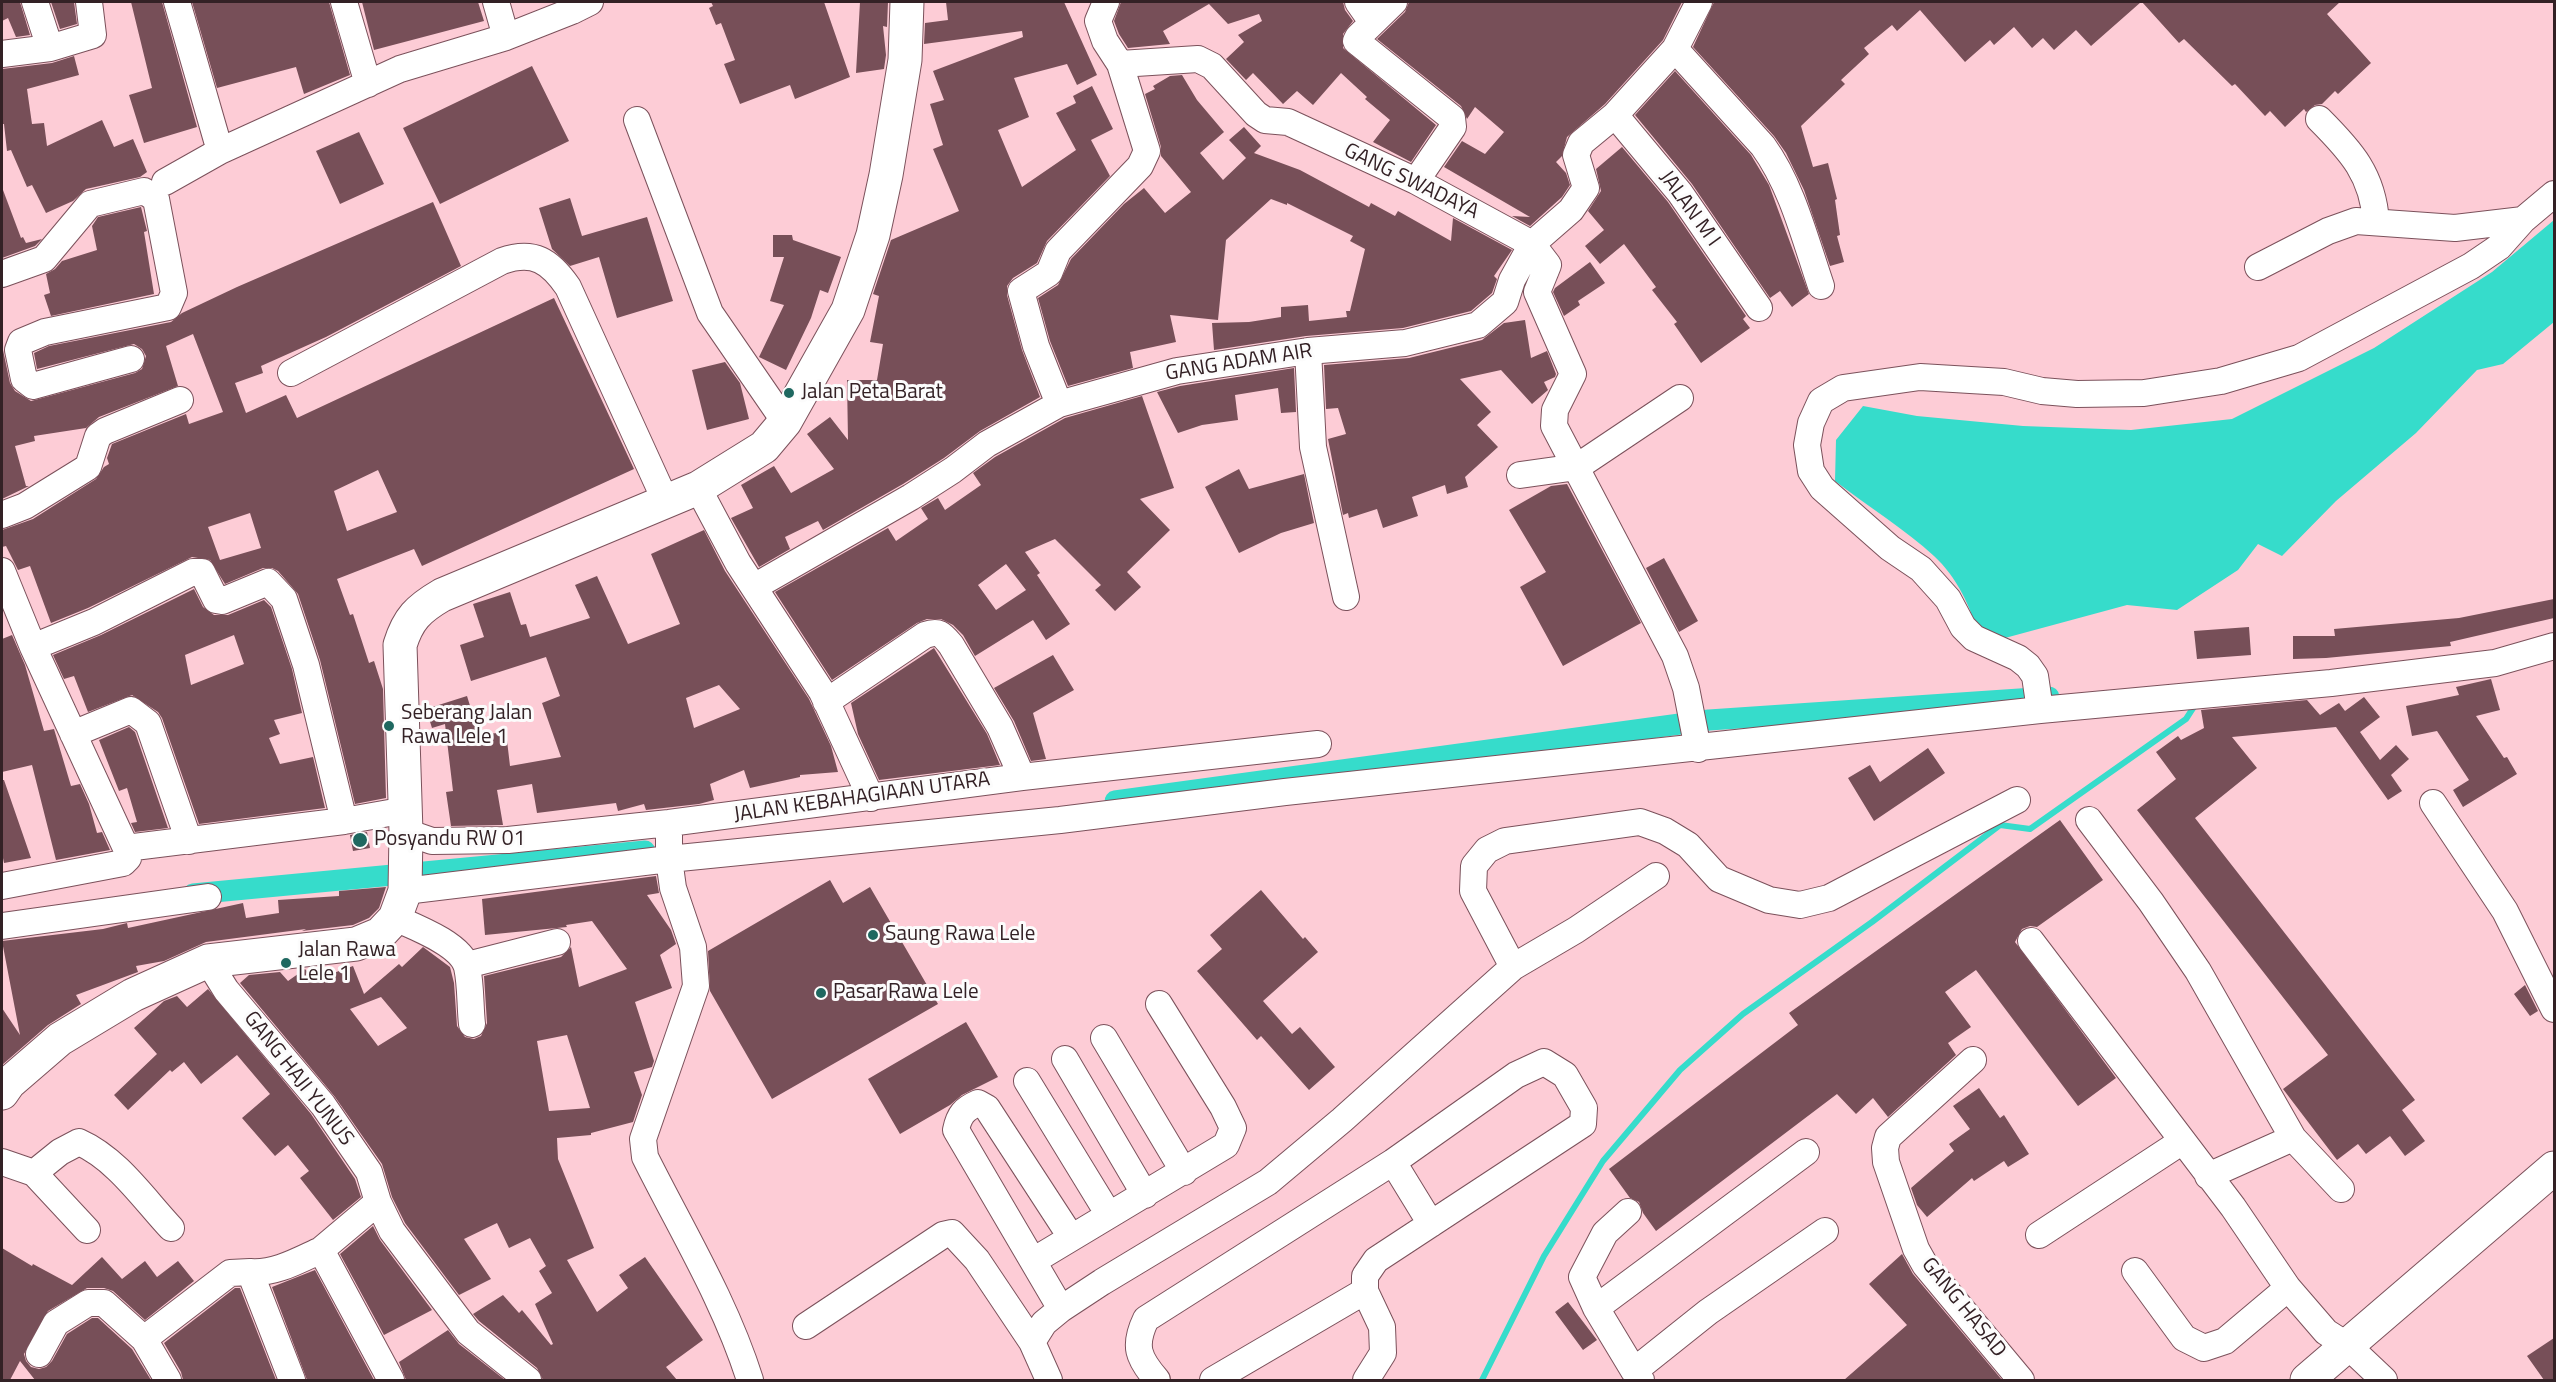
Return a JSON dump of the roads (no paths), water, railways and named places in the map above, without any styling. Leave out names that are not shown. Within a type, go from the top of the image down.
[{"type":"main road","points":[[4,1083],[60,1039],[108,1009],[208,961],[356,944],[380,934],[402,899],[406,826],[400,645],[407,624],[425,605],[442,595],[698,488],[764,447],[785,422],[848,310],[873,235],[886,175],[905,60],[907,2]]},
{"type":"main road","points":[[2307,1380],[2330,1333],[2554,1168]]},
{"type":"street","points":[[35,2],[50,48]]},
{"type":"street","points":[[2,54],[50,48],[93,35],[89,2]]},
{"type":"street","points":[[177,2],[220,152]]},
{"type":"street","points":[[344,2],[368,84]]},
{"type":"street","points":[[496,2],[506,37]]},
{"type":"street","points":[[165,182],[220,152],[400,69],[506,37],[590,2]]},
{"type":"street","points":[[1059,404],[1036,346],[1021,291],[1049,273],[1058,251],[1140,166],[1147,151],[1120,64],[1105,41],[1098,21],[1106,2]]},
{"type":"street","points":[[1358,2],[1372,22]]},
{"type":"street","points":[[1394,2],[1356,39],[1359,46],[1452,118],[1453,127],[1416,181]]},
{"type":"street","name":"GANG ADAM AIR","points":[[754,587],[911,498],[987,444],[1059,404],[1177,370],[1308,351],[1404,343],[1478,325],[1504,302],[1512,280],[1532,244],[1582,198],[1586,188],[1576,155],[1581,143],[1615,115],[1675,50],[1693,4]]},
{"type":"street","points":[[1675,50],[1774,161],[1783,179],[1821,286]]},
{"type":"street","name":"GANG SWADAYA","points":[[1120,64],[1198,59],[1212,66],[1256,114],[1265,120],[1288,122],[1416,181],[1532,244]]},
{"type":"street","name":"JALAN M I","points":[[1615,115],[1680,193],[1759,308]]},
{"type":"street","points":[[2319,119],[2349,149],[2372,189],[2376,222]]},
{"type":"street","points":[[637,120],[710,313],[785,422]]},
{"type":"street","points":[[2,274],[44,259],[90,204],[144,191],[156,199],[174,293],[168,307],[45,332],[21,342],[18,350],[24,379],[33,386],[131,359]]},
{"type":"street","points":[[2040,709],[2035,676],[2028,666],[2018,658],[1974,638],[1963,627],[1948,599],[1921,569],[1890,548],[1822,488],[1811,471],[1807,445],[1811,423],[1821,401],[1843,388],[1920,377],[2004,382],[2042,391],[2077,394],[2144,393],[2221,381],[2299,358],[2461,272],[2499,247],[2523,220],[2554,194]]},
{"type":"street","points":[[2258,267],[2328,231],[2356,221],[2455,228],[2523,220]]},
{"type":"street","points":[[1532,244],[1548,265],[1537,292],[1573,374],[1555,410],[1554,426],[1675,656],[1686,688],[1696,741]]},
{"type":"street","points":[[291,374],[502,261],[518,255],[537,258],[552,268],[568,287],[666,502]]},
{"type":"street","points":[[1308,351],[1313,447],[1346,597]]},
{"type":"street","points":[[1520,476],[1577,467],[1680,398]]},
{"type":"street","points":[[2,515],[25,506],[88,467],[98,436],[105,431],[180,400]]},
{"type":"street","points":[[698,488],[754,587],[826,702],[871,798]]},
{"type":"street","points":[[2,572],[33,646],[126,848],[128,858],[123,863],[2,886]]},
{"type":"street","points":[[33,646],[94,622],[193,572],[202,572],[216,600],[222,601],[268,582],[284,599],[306,665],[344,821]]},
{"type":"street","points":[[826,702],[925,635],[936,631],[941,633],[951,645],[1000,727],[1022,777]]},
{"type":"street","points":[[402,899],[669,858],[1037,822],[1696,741],[2331,683],[2495,663],[2554,646]]},
{"type":"street","points":[[74,734],[131,710],[148,723],[189,841]]},
{"type":"street","name":"JALAN KEBAHAGIAAN UTARA","points":[[406,826],[432,841],[508,840],[669,826],[1022,777],[1318,744]]},
{"type":"street","points":[[1514,967],[1473,891],[1474,866],[1487,850],[1505,841],[1640,822],[1665,831],[1688,845],[1719,879],[1769,900],[1800,905],[1828,898],[2016,800]]},
{"type":"street","points":[[2433,803],[2505,911],[2554,1009]]},
{"type":"street","points":[[2089,820],[2151,902],[2198,971],[2293,1138],[2341,1189]]},
{"type":"street","points":[[126,848],[344,821],[406,826]]},
{"type":"street","points":[[669,826],[669,858],[674,888],[693,948],[696,986],[643,1139],[645,1157],[708,1274],[750,1380]]},
{"type":"street","points":[[1032,1342],[1044,1323],[1061,1309],[1268,1182],[1342,1120],[1514,967],[1576,930],[1656,876]]},
{"type":"street","points":[[2,926],[208,897]]},
{"type":"street","points":[[402,899],[438,937],[453,949],[466,965],[472,1024]]},
{"type":"street","points":[[2031,941],[2181,1142],[2233,1207],[2288,1288],[2330,1333],[2380,1376]]},
{"type":"street","points":[[466,965],[557,942]]},
{"type":"street","name":"GANG HAJI YUNUS","points":[[208,961],[226,990],[324,1105],[369,1172],[378,1202],[392,1231],[468,1332],[528,1380]]},
{"type":"street","points":[[1033,1261],[1226,1145],[1233,1128],[1223,1107],[1159,1004]]},
{"type":"street","points":[[1104,1038],[1184,1172]]},
{"type":"street","points":[[1065,1059],[1145,1195]]},
{"type":"street","name":"GANG HASAD","points":[[1973,1060],[1888,1137],[1885,1148],[1886,1162],[1916,1249],[1924,1265],[2021,1380]]},
{"type":"street","points":[[1157,1380],[1137,1351],[1138,1335],[1146,1319],[1393,1162],[1516,1075],[1544,1062],[1566,1075],[1584,1108],[1583,1124],[1376,1260],[1365,1276],[1365,1291],[1382,1327],[1383,1353],[1366,1380]]},
{"type":"street","points":[[1028,1081],[1109,1215]]},
{"type":"street","points":[[1061,1309],[956,1130],[958,1118],[966,1108],[978,1103],[987,1108],[1071,1238]]},
{"type":"street","points":[[2208,1176],[2293,1138]]},
{"type":"street","points":[[34,1173],[60,1152],[79,1142],[97,1150],[114,1165],[171,1228]]},
{"type":"street","points":[[2039,1235],[2181,1142]]},
{"type":"street","points":[[1596,1308],[1806,1152]]},
{"type":"street","points":[[2,1162],[34,1173],[87,1230]]},
{"type":"street","points":[[1393,1162],[1431,1224]]},
{"type":"street","points":[[144,1339],[230,1273],[261,1273],[282,1268],[321,1250],[378,1202]]},
{"type":"street","points":[[1628,1212],[1605,1233],[1582,1277],[1596,1308],[1637,1376],[1708,1312],[1825,1231]]},
{"type":"street","points":[[806,1326],[943,1235],[952,1233],[977,1260],[1032,1342],[1049,1380]]},
{"type":"street","points":[[321,1250],[391,1380]]},
{"type":"street","points":[[2135,1271],[2184,1338],[2204,1348],[2225,1341],[2288,1288]]},
{"type":"street","points":[[250,1272],[292,1380]]},
{"type":"street","points":[[1213,1380],[1365,1291]]},
{"type":"street","points":[[39,1354],[56,1323],[88,1303],[104,1303],[144,1339],[168,1380]]},
{"type":"waterway","points":[[1115,801],[1709,720],[2049,697]]},
{"type":"waterway","points":[[1482,1380],[1544,1256],[1603,1161],[1680,1070],[1743,1014],[1872,922],[2000,825],[2030,829],[2186,719],[2197,702]]},
{"type":"waterway","points":[[193,894],[645,851]]},
{"type":"place","name":"Jalan Peta Barat","points":[[789,393]]},
{"type":"place","name":"Seberang Jalan Rawa Lele 1","points":[[389,726]]},
{"type":"place","name":"Posyandu RW 01","points":[[360,840]]},
{"type":"place","name":"Saung Rawa Lele","points":[[873,935]]},
{"type":"place","name":"Jalan Rawa Lele 1","points":[[286,963]]},
{"type":"place","name":"Pasar Rawa Lele","points":[[821,993]]}]
